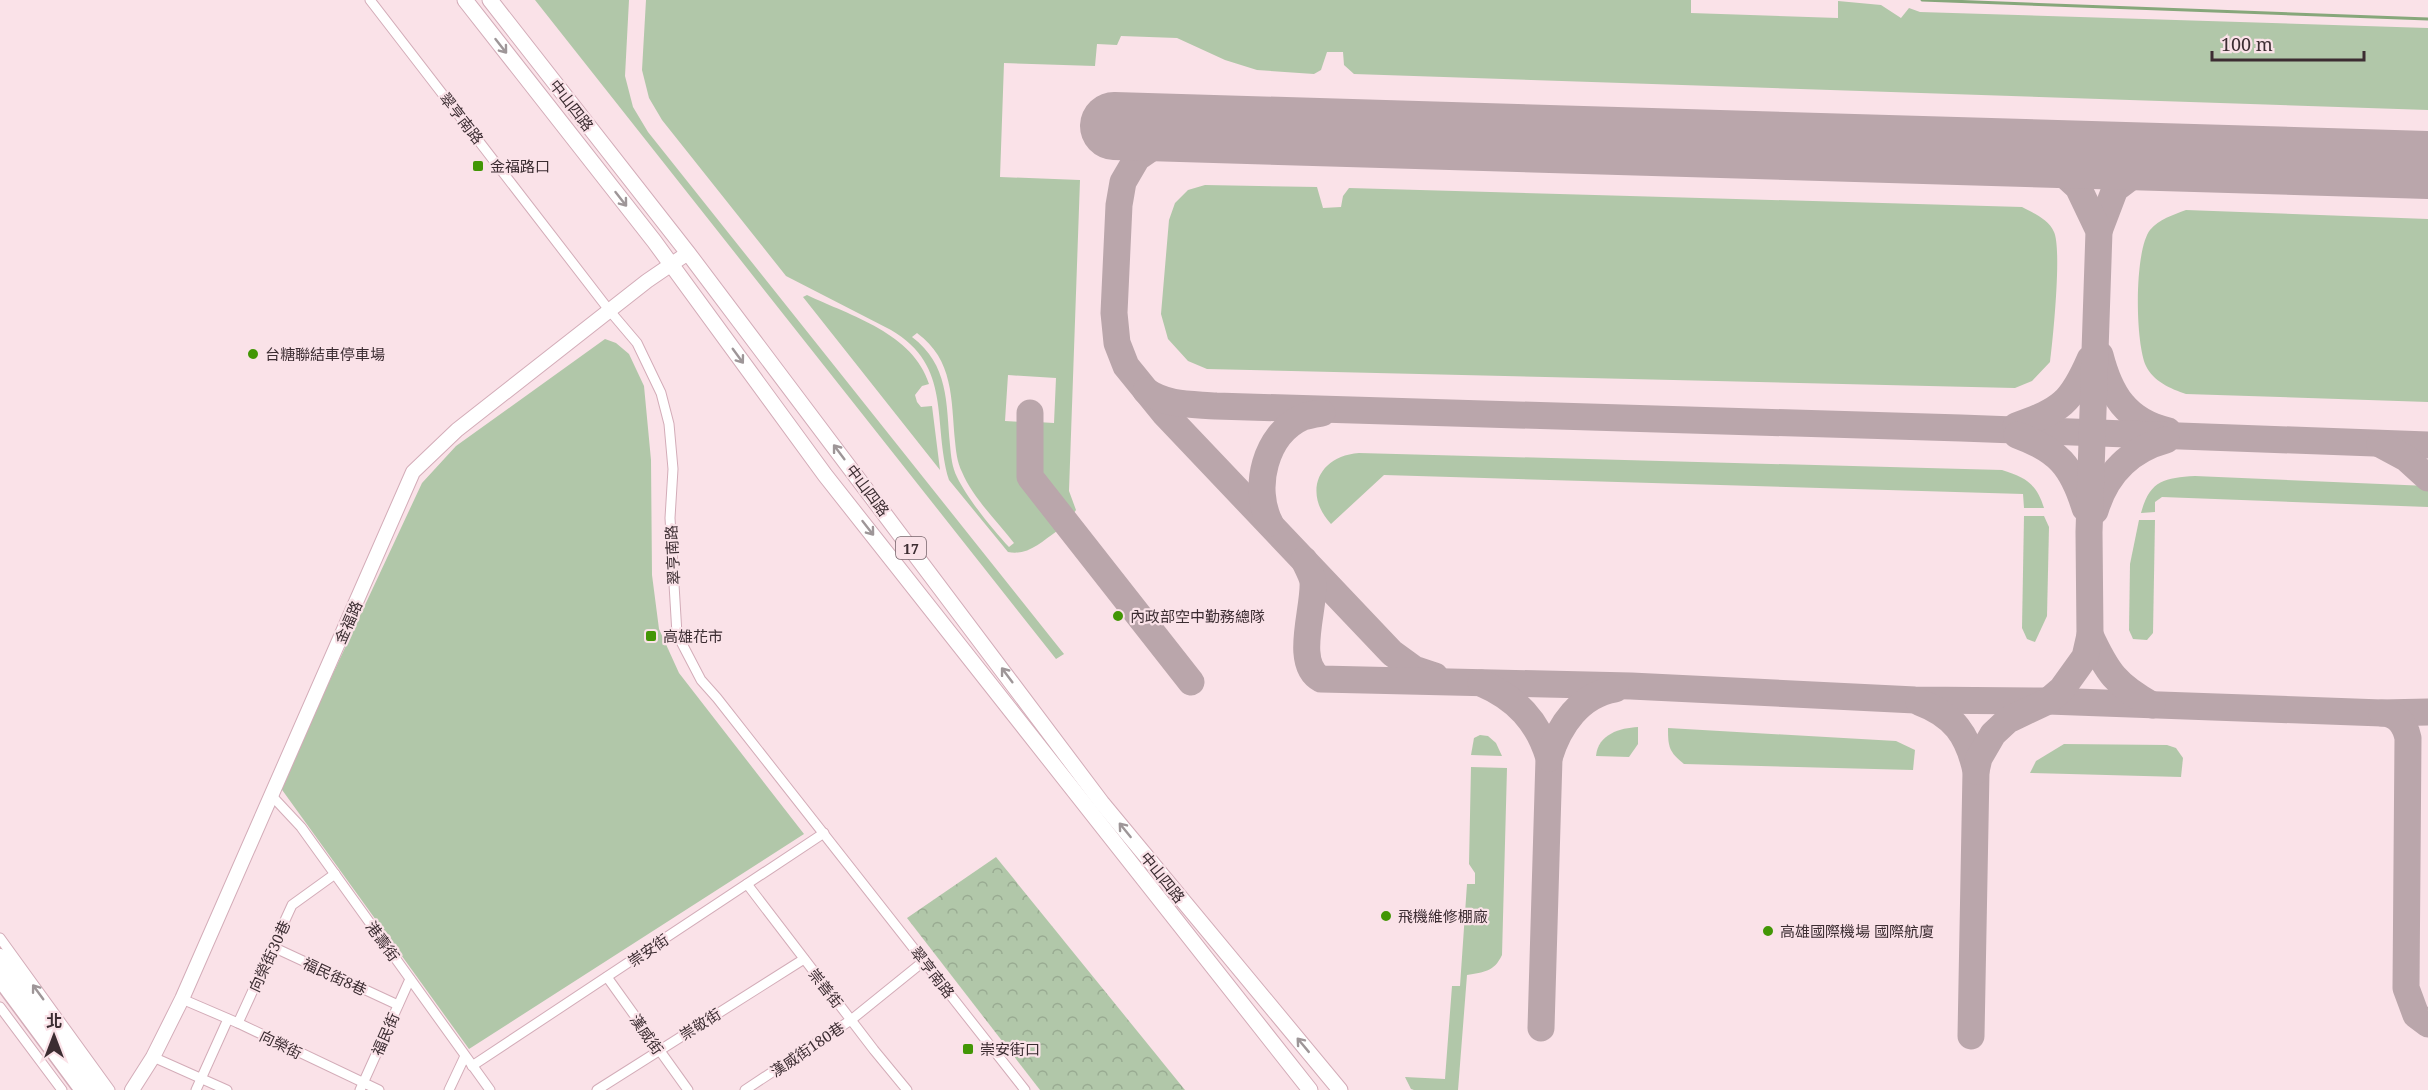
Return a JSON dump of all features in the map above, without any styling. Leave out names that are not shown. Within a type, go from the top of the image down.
[{"type":"highway","points":[[0,957],[98,1090]]},
{"type":"highway","points":[[0,978],[83,1090]]},
{"type":"main road","name":"中山四路","points":[[465,0],[671,265],[825,475],[1310,1090]]},
{"type":"main road","name":"中山四路","points":[[490,0],[688,253],[1102,803],[1340,1090]]},
{"type":"street","name":"翠亨南路","points":[[370,0],[609,310],[637,343],[661,393],[669,424],[673,469],[670,519],[677,634],[701,680],[824,833],[1020,1088]]},
{"type":"street","name":"金福路","points":[[132,1090],[153,1057],[182,999],[413,472],[457,430],[609,310],[688,253]]},
{"type":"street","name":"港壽街","points":[[272,796],[301,827],[490,1090]]},
{"type":"street","name":"崇安街","points":[[472,1066],[824,833]]},
{"type":"street","name":"向榮街30巷","points":[[238,1023],[292,905],[335,874]]},
{"type":"street","name":"崇善街","points":[[747,884],[905,1090]]},
{"type":"street","points":[[0,938],[110,1090]]},
{"type":"street","name":"福民街8巷","points":[[273,947],[398,1005]]},
{"type":"street","name":"崇敬街","points":[[597,1090],[804,959]]},
{"type":"street","name":"漢威街180巷","points":[[745,1090],[851,1020],[924,961]]},
{"type":"street","name":"漢威街","points":[[607,977],[688,1090]]},
{"type":"street","name":"福民街","points":[[361,1086],[410,979]]},
{"type":"street","name":"向榮街","points":[[182,999],[238,1023],[361,1086],[379,1090]]},
{"type":"street","points":[[0,1007],[62,1090]]},
{"type":"street","points":[[196,1090],[228,1019]]},
{"type":"street","points":[[449,1090],[465,1056]]},
{"type":"street","points":[[153,1057],[226,1090]]},
{"type":"green space","points":[[535,0],[629,0],[625,76],[633,107],[648,132],[1064,654],[1056,659]]},
{"type":"green space","points":[[646,0],[1691,0],[1691,13],[1838,18],[1838,1],[1881,5],[1901,18],[1909,8],[1920,12],[2428,28],[2428,110],[1354,74],[1344,65],[1343,52],[1327,52],[1321,70],[1314,74],[1257,70],[1225,60],[1177,38],[1121,36],[1117,45],[1097,44],[1095,66],[1004,63],[1000,177],[1080,180],[1069,491],[1076,510],[1071,517],[1037,472],[1037,422],[1054,423],[1056,378],[1008,375],[1005,421],[1022,422],[1023,477],[1059,526],[1057,531],[1034,547],[1015,553],[1008,552],[949,480],[944,458],[937,397],[924,360],[911,344],[891,330],[786,276],[662,120],[649,98],[642,70]],"holes":[[[917,333],[938,355],[948,381],[956,453],[960,468],[979,500],[1014,543],[1009,547],[974,504],[955,473],[946,399],[939,372],[924,348],[912,337]]]},
{"type":"green space","points":[[1205,185],[1317,187],[1323,208],[1341,207],[1343,196],[1349,188],[2022,207],[2052,227],[2056,242],[2056,295],[2050,362],[2032,381],[2015,388],[1207,369],[1188,361],[1168,339],[1161,314],[1169,220],[1175,203],[1188,190]]},
{"type":"green space","points":[[2186,210],[2428,219],[2428,402],[2186,394],[2158,380],[2149,371],[2142,354],[2138,318],[2141,257],[2150,230],[2166,218]]},
{"type":"green space","points":[[807,295],[878,328],[895,339],[921,366],[929,384],[922,386],[915,395],[921,407],[932,406],[940,470],[803,297]]},
{"type":"green space","points":[[605,339],[616,343],[629,354],[644,386],[651,460],[652,575],[659,629],[679,673],[804,834],[469,1049],[280,787],[422,483],[456,446]]},
{"type":"green space","points":[[1359,453],[2002,470],[2024,479],[2034,487],[2044,508],[2024,508],[2023,494],[1384,475],[1331,524],[1322,512],[1318,501],[1316,489],[1319,478],[1324,469],[1333,461]]},
{"type":"green space","points":[[2195,476],[2428,486],[2428,507],[2162,497],[2155,502],[2155,512],[2141,513],[2154,487],[2167,480]]},
{"type":"green space","points":[[2024,516],[2044,516],[2049,527],[2047,616],[2035,642],[2027,639],[2022,628]]},
{"type":"green space","points":[[2139,520],[2155,520],[2153,633],[2147,640],[2133,639],[2129,630],[2130,564]]},
{"type":"green space","points":[[1638,727],[1638,744],[1629,757],[1596,756],[1605,737],[1617,731]]},
{"type":"green space","points":[[1668,728],[1896,741],[1915,750],[1913,770],[1684,764],[1670,749]]},
{"type":"green space","points":[[1480,735],[1488,736],[1496,743],[1502,756],[1471,755],[1474,738]]},
{"type":"green space","points":[[2064,744],[2167,745],[2176,748],[2183,758],[2181,777],[2030,773],[2036,761]]},
{"type":"green space","points":[[1471,767],[1507,768],[1502,955],[1492,968],[1467,975],[1458,1090],[1414,1090],[1411,1089],[1405,1077],[1445,1079],[1452,986],[1460,986],[1467,884],[1475,884],[1475,873],[1469,864]]},
{"type":"green space","points":[[996,857],[1185,1090],[1040,1090],[907,918]]},
{"type":"waterway","points":[[1922,0],[2428,19]]},
{"type":"taxiway","points":[[1209,129],[1163,140],[1137,158],[1123,182],[1119,205],[1114,313],[1117,343],[1126,366],[1165,414],[1392,653],[1414,669],[1435,676]]},
{"type":"taxiway","points":[[1976,771],[1979,758],[1993,734],[2008,720],[2048,701],[2062,689],[2085,657],[2090,635],[2089,532],[2099,231],[2078,187],[2053,164],[2020,152]]},
{"type":"taxiway","points":[[2099,231],[2115,189],[2144,167],[2180,157]]},
{"type":"taxiway","points":[[2100,355],[2109,382],[2122,404],[2141,420],[2168,431]]},
{"type":"taxiway","points":[[2016,426],[2044,415],[2063,403],[2077,386],[2090,359]]},
{"type":"taxiway","points":[[1146,391],[1171,402],[1216,406],[1961,428],[2428,445]]},
{"type":"taxiway","points":[[1030,413],[1030,477],[1191,682]]},
{"type":"taxiway","points":[[1270,523],[1262,494],[1266,463],[1271,449],[1290,425],[1303,417],[1322,413]]},
{"type":"taxiway","points":[[2017,435],[2043,447],[2062,461],[2075,481],[2085,508]]},
{"type":"taxiway","points":[[2095,511],[2106,486],[2121,465],[2141,450],[2166,440]]},
{"type":"taxiway","points":[[2380,444],[2406,458],[2428,478]]},
{"type":"taxiway","points":[[1304,560],[1313,582],[1307,635],[1308,661],[1313,672],[1321,679],[1631,686],[1915,700],[2048,701],[2382,713],[2428,712]]},
{"type":"taxiway","points":[[2090,635],[2102,659],[2121,684],[2152,705]]},
{"type":"taxiway","points":[[1481,683],[1505,696],[1524,712],[1539,733],[1549,758],[1541,1028]]},
{"type":"taxiway","points":[[1549,758],[1559,734],[1573,713],[1591,698],[1615,689]]},
{"type":"taxiway","points":[[1919,702],[1942,713],[1958,728],[1969,747],[1976,771],[1971,1036]]},
{"type":"taxiway","points":[[2382,713],[2400,720],[2408,738],[2406,988],[2416,1015],[2428,1024]]},
{"type":"runway","points":[[1114,126],[2428,165]]},
{"type":"place","name":"金福路口","points":[[478,166]]},
{"type":"place","name":"台糖聯結車停車場","points":[[253,354]]},
{"type":"place","name":"內政部空中勤務總隊","points":[[1118,616]]},
{"type":"place","name":"高雄花市","points":[[651,636]]},
{"type":"place","name":"飛機維修棚廠","points":[[1386,916]]},
{"type":"place","name":"高雄國際機場 國際航廈","points":[[1768,931]]},
{"type":"place","name":"崇安街口","points":[[968,1049]]}]
